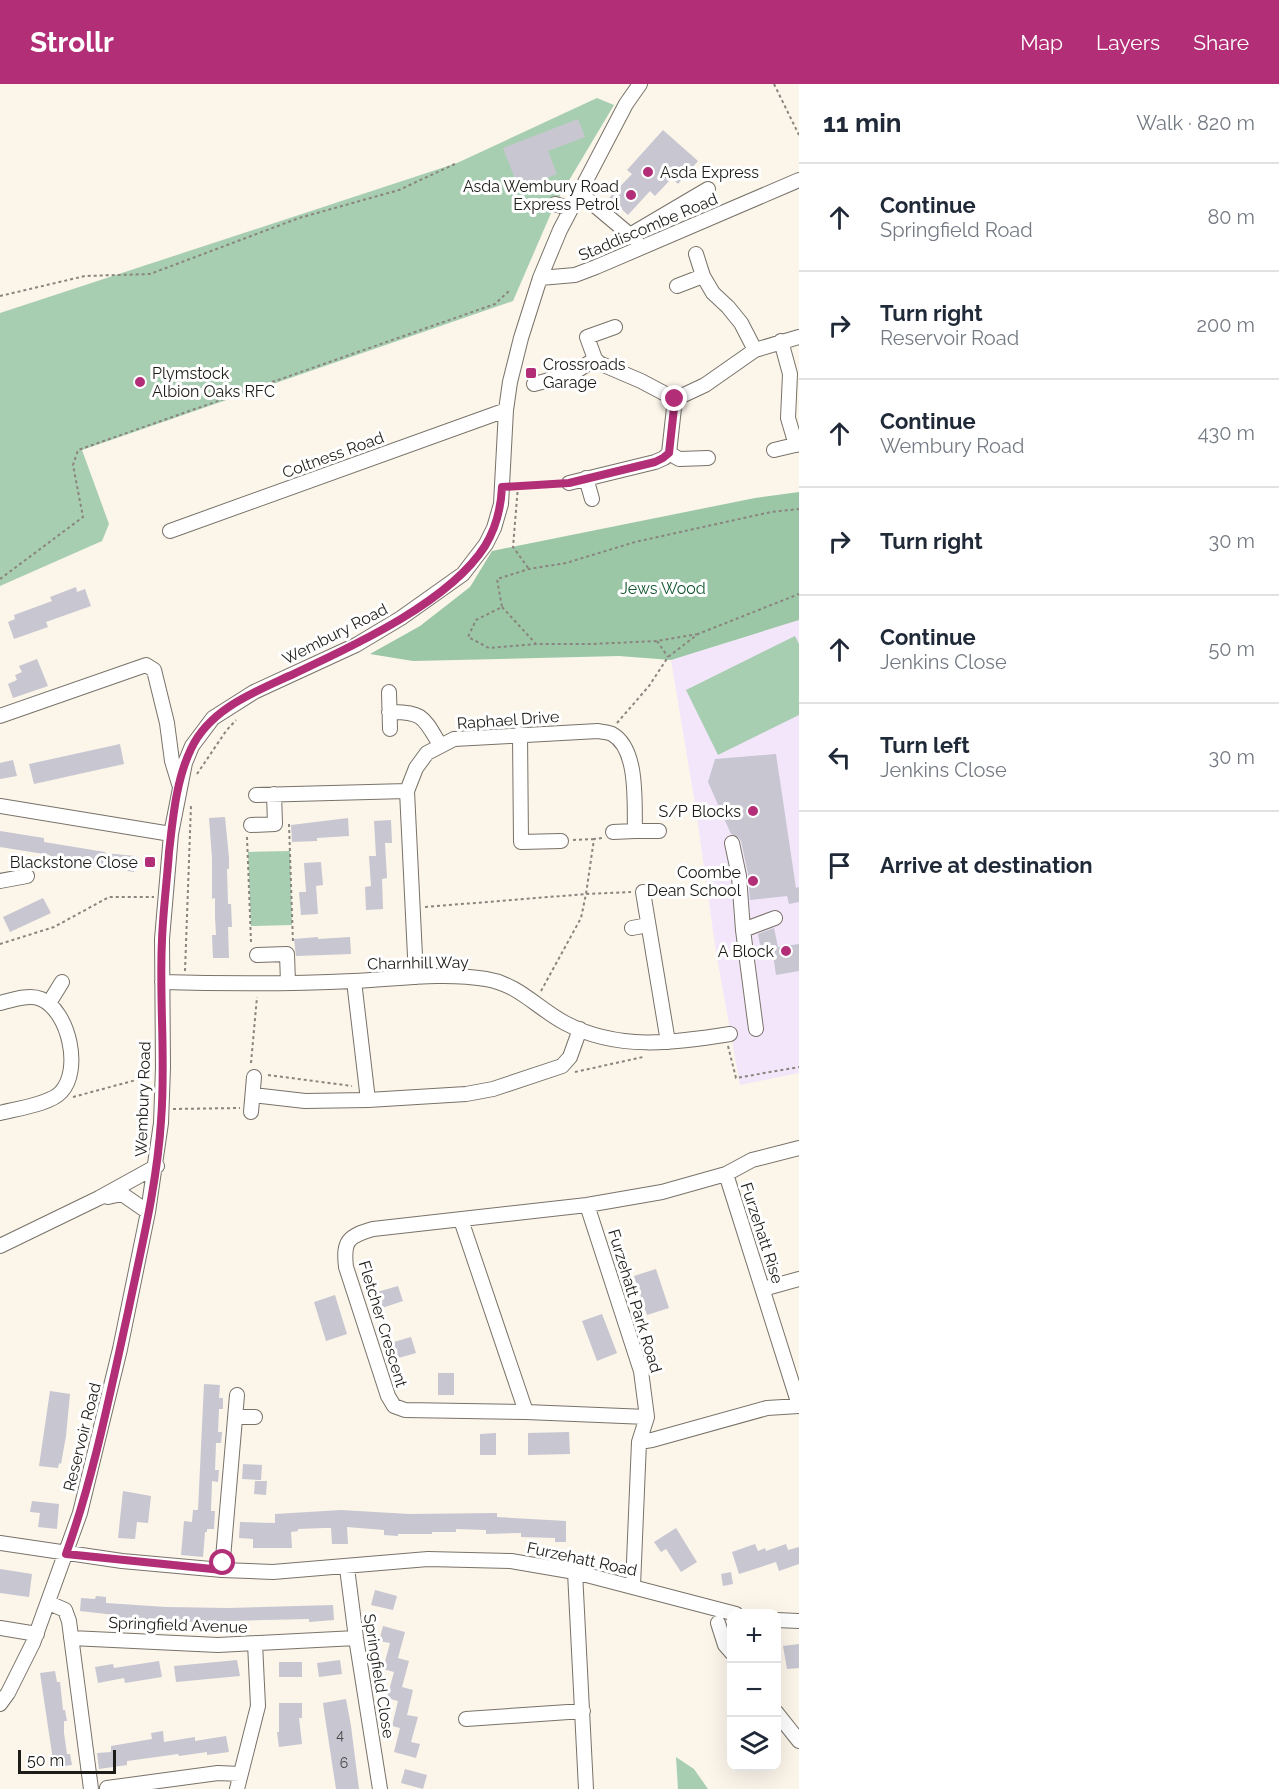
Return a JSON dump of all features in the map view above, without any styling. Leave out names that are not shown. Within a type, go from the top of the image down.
[{"type":"street","name":"Wembury Road","points":[[0,1246],[99,1198],[156,1166],[164,1067],[162,939],[165,897],[179,784],[192,746],[213,718],[254,692],[374,634],[401,618],[463,574],[486,544],[494,528],[501,504],[506,410],[510,381],[540,278],[560,230],[626,104],[640,84]]},
{"type":"street","name":"Staddiscombe Road","points":[[540,278],[574,275],[645,248],[799,180]]},
{"type":"street","points":[[630,235],[708,189]]},
{"type":"street","points":[[580,192],[645,248]]},
{"type":"street","points":[[555,204],[571,209]]},
{"type":"street","points":[[696,254],[703,276],[713,293],[729,306],[741,322],[754,350]]},
{"type":"street","points":[[677,286],[703,276]]},
{"type":"street","points":[[615,327],[587,337],[595,359],[608,368],[641,381],[675,399]]},
{"type":"street","points":[[675,399],[705,385],[754,350],[799,338]]},
{"type":"street","points":[[774,450],[797,444],[788,418],[790,374],[781,342]]},
{"type":"street","points":[[534,384],[572,374],[595,359]]},
{"type":"street","points":[[569,483],[655,462],[663,458],[669,453],[675,399]]},
{"type":"street","name":"Coltness Road","points":[[170,531],[506,410]]},
{"type":"street","points":[[669,453],[680,459],[708,458]]},
{"type":"street","points":[[586,478],[592,499]]},
{"type":"street","points":[[0,716],[146,665],[154,670],[167,723],[172,761],[179,784]]},
{"type":"street","points":[[389,692],[390,729]]},
{"type":"street","points":[[389,711],[407,711],[422,716],[440,746]]},
{"type":"street","name":"Raphael Drive","points":[[416,977],[407,791],[416,768],[427,753],[454,739],[598,731],[612,734]]},
{"type":"street","points":[[520,734],[521,842]]},
{"type":"street","points":[[612,734],[623,745],[632,761],[635,831]]},
{"type":"street","points":[[256,795],[407,791]]},
{"type":"street","points":[[249,831],[275,824],[274,794]]},
{"type":"street","points":[[0,806],[171,834]]},
{"type":"street","points":[[613,832],[659,831]]},
{"type":"street","points":[[506,842],[561,841]]},
{"type":"street","points":[[732,843],[739,876],[743,930],[756,1029]]},
{"type":"street","points":[[0,882],[27,876]]},
{"type":"street","points":[[642,892],[662,1042]]},
{"type":"street","points":[[743,930],[775,918]]},
{"type":"street","points":[[632,928],[648,925]]},
{"type":"street","points":[[257,955],[287,954],[288,983]]},
{"type":"street","name":"Charnhill Way","points":[[162,982],[258,984],[469,977],[506,983],[564,1022],[580,1029],[630,1043],[662,1042],[728,1034]]},
{"type":"street","points":[[354,981],[367,1094]]},
{"type":"street","points":[[49,1003],[62,982]]},
{"type":"street","points":[[0,1003],[20,998],[39,997],[49,1003],[61,1016],[72,1062],[70,1079],[60,1094],[45,1101],[0,1113]]},
{"type":"street","points":[[252,1074],[252,1105],[367,1094],[466,1094],[493,1089],[562,1066],[570,1057],[580,1029]]},
{"type":"street","name":"Fletcher Crescent","points":[[647,1417],[405,1410],[394,1406],[388,1396],[346,1267],[347,1241],[357,1233],[373,1229],[587,1205],[662,1192],[726,1174],[752,1160],[799,1148]]},
{"type":"street","name":"Reservoir Road","points":[[0,1704],[8,1693],[50,1603],[80,1513],[120,1349],[156,1166]]},
{"type":"street","name":"Furzehatt Rise","points":[[726,1174],[799,1406]]},
{"type":"street","name":"Wembury Road","points":[[99,1198],[122,1194],[148,1212]]},
{"type":"street","name":"Furzehatt Park Road","points":[[587,1205],[641,1371],[647,1417],[639,1442],[633,1586]]},
{"type":"street","points":[[461,1220],[526,1412]]},
{"type":"street","points":[[763,1289],[799,1279]]},
{"type":"street","points":[[222,1570],[237,1395]]},
{"type":"street","points":[[639,1442],[768,1408],[799,1406]]},
{"type":"street","points":[[235,1417],[255,1417]]},
{"type":"street","name":"Furzehatt Road","points":[[0,1543],[66,1554],[222,1570],[273,1572],[347,1568],[391,1562],[459,1559],[511,1561],[575,1572],[727,1612]]},
{"type":"street","name":"Springfield Close","points":[[347,1568],[381,1789]]},
{"type":"street","points":[[575,1572],[586,1789]]},
{"type":"street","points":[[50,1603],[65,1610],[71,1638],[91,1789]]},
{"type":"street","points":[[781,1620],[799,1622]]},
{"type":"street","points":[[718,1623],[727,1647]]},
{"type":"street","points":[[0,1628],[37,1634]]},
{"type":"street","name":"Springfield Avenue","points":[[71,1638],[218,1645],[356,1638]]},
{"type":"street","points":[[237,1789],[258,1706],[255,1643]]},
{"type":"street","points":[[466,1719],[582,1711]]},
{"type":"street","points":[[781,1717],[799,1741]]},
{"type":"street","points":[[107,1788],[218,1773],[240,1774]]},
{"type":"path","points":[[774,84],[799,135]]},
{"type":"path","points":[[0,296],[85,276],[150,274],[299,218],[399,189],[457,163]]},
{"type":"path","points":[[0,579],[83,517],[73,465],[78,450],[495,304],[510,290]]},
{"type":"path","points":[[502,487],[569,483]]},
{"type":"path","points":[[518,486],[513,547],[529,569]]},
{"type":"path","points":[[536,644],[502,607],[497,579],[529,569],[566,563],[635,542],[771,512],[799,509]]},
{"type":"path","points":[[502,607],[476,620],[468,637],[489,648],[536,644],[657,641],[698,634],[799,594]]},
{"type":"path","points":[[612,734],[617,722],[649,686],[668,657],[698,634]]},
{"type":"path","points":[[657,641],[668,657]]},
{"type":"path","points":[[195,780],[226,730],[242,714]]},
{"type":"path","points":[[185,982],[192,800]]},
{"type":"path","points":[[275,824],[289,824],[294,954],[287,954]]},
{"type":"path","points":[[249,831],[252,954],[257,955]]},
{"type":"path","points":[[561,841],[612,837],[613,832]]},
{"type":"path","points":[[535,1001],[581,918],[594,839]]},
{"type":"path","points":[[413,908],[586,894],[642,892]]},
{"type":"path","points":[[0,944],[54,927],[109,897],[165,897]]},
{"type":"path","points":[[258,984],[252,1074],[367,1094]]},
{"type":"path","points":[[728,1034],[736,1078],[799,1067]]},
{"type":"path","points":[[562,1066],[571,1072],[649,1055],[662,1042]]},
{"type":"path","points":[[60,1094],[69,1098],[152,1075],[164,1067]]},
{"type":"path","points":[[162,1109],[252,1105]]},
{"type":"shaded area","name":"Coombe Dean School","points":[[799,620],[799,1073],[740,1085],[716,952],[696,810],[671,660]]},
{"type":"green space","name":"Plymstock Albion Oaks RFC","points":[[597,98],[614,105],[555,204],[513,301],[82,450],[109,524],[102,541],[0,586],[0,313],[457,163]]},
{"type":"green space","name":"Jews Wood","points":[[799,492],[799,620],[671,660],[619,656],[413,661],[370,654],[420,626],[470,587],[492,551],[755,498]]},
{"type":"green space","points":[[795,636],[799,644],[799,715],[718,755],[686,690]]},
{"type":"green space","points":[[290,851],[292,925],[251,926],[248,852]]},
{"type":"green space","points":[[676,1757],[694,1769],[708,1789],[678,1789]]},
{"type":"building","points":[[578,119],[585,137],[548,151],[557,174],[519,189],[503,148]]},
{"type":"building","points":[[663,130],[698,161],[678,184],[672,178],[655,196],[650,191],[628,215],[609,198],[632,174],[627,170]]},
{"type":"building","points":[[76,587],[77,592],[85,589],[91,606],[46,622],[48,627],[14,639],[8,622],[15,619],[14,615],[52,601],[50,597]]},
{"type":"building","points":[[37,659],[48,686],[13,698],[8,684],[17,680],[15,675],[22,672],[19,666]]},
{"type":"building","points":[[120,744],[124,764],[34,784],[29,764]]},
{"type":"building","name":"S/P Blocks","points":[[776,754],[796,888],[799,887],[799,902],[789,904],[787,896],[750,900],[748,874],[741,841],[731,834],[708,782],[715,759]]},
{"type":"building","points":[[13,760],[17,776],[0,779],[0,763]]},
{"type":"building","points":[[225,817],[229,858],[228,904],[231,904],[232,927],[228,927],[229,958],[213,958],[212,935],[216,935],[215,898],[212,899],[209,818]]},
{"type":"building","points":[[348,818],[349,836],[292,842],[291,825]]},
{"type":"building","points":[[391,820],[392,843],[385,843],[387,878],[382,879],[383,909],[366,910],[365,887],[371,886],[369,856],[376,856],[374,821]]},
{"type":"building","points":[[0,831],[44,838],[44,842],[135,856],[134,872],[49,859],[50,855],[0,847]]},
{"type":"building","points":[[321,862],[323,885],[316,886],[318,914],[301,915],[299,892],[306,892],[304,863]]},
{"type":"building","points":[[43,898],[51,913],[10,932],[3,917]]},
{"type":"building","points":[[774,928],[778,947],[761,950],[758,934]]},
{"type":"building","points":[[318,937],[318,939],[350,937],[351,954],[296,956],[294,939]]},
{"type":"building","name":"A Block","points":[[799,944],[799,971],[776,975],[772,948]]},
{"type":"building","points":[[656,1269],[669,1308],[647,1315],[634,1276]]},
{"type":"building","points":[[398,1286],[403,1301],[382,1308],[377,1292]]},
{"type":"building","points":[[335,1295],[347,1334],[326,1341],[314,1302]]},
{"type":"building","points":[[602,1314],[617,1353],[597,1361],[582,1321]]},
{"type":"building","points":[[411,1337],[416,1353],[395,1359],[390,1343]]},
{"type":"building","points":[[438,1373],[454,1373],[454,1395],[438,1395]]},
{"type":"building","points":[[204,1384],[220,1385],[219,1398],[223,1398],[223,1409],[219,1409],[218,1432],[222,1432],[221,1443],[216,1443],[215,1470],[219,1470],[218,1482],[212,1481],[211,1511],[215,1511],[214,1529],[207,1529],[205,1532],[203,1557],[181,1555],[184,1521],[192,1522],[193,1510],[198,1510]]},
{"type":"building","points":[[50,1391],[70,1394],[66,1436],[61,1464],[59,1463],[58,1468],[39,1466]]},
{"type":"building","points":[[569,1432],[570,1454],[528,1455],[528,1433]]},
{"type":"building","points":[[496,1433],[496,1455],[480,1455],[480,1434]]},
{"type":"building","points":[[243,1464],[262,1465],[261,1480],[242,1479]]},
{"type":"building","points":[[255,1481],[267,1481],[266,1495],[254,1494]]},
{"type":"building","points":[[123,1491],[151,1496],[148,1523],[137,1522],[135,1539],[118,1538]]},
{"type":"building","points":[[32,1501],[59,1504],[57,1529],[38,1527],[40,1513],[30,1512]]},
{"type":"building","points":[[341,1510],[409,1514],[497,1513],[497,1517],[566,1521],[566,1542],[555,1542],[555,1538],[521,1537],[521,1533],[486,1534],[486,1530],[456,1529],[456,1532],[398,1534],[398,1536],[384,1535],[384,1530],[347,1527],[348,1544],[332,1544],[331,1528],[298,1529],[298,1531],[291,1532],[292,1548],[253,1548],[253,1539],[239,1538],[240,1522],[275,1523],[275,1514]]},
{"type":"building","points":[[676,1528],[697,1562],[681,1572],[666,1549],[661,1552],[654,1542]]},
{"type":"building","points":[[755,1544],[758,1551],[765,1548],[766,1551],[786,1544],[788,1550],[799,1547],[799,1564],[779,1571],[776,1562],[739,1574],[732,1552]]},
{"type":"building","points":[[0,1569],[32,1574],[29,1597],[0,1593]]},
{"type":"building","points":[[731,1572],[733,1584],[723,1586],[721,1574]]},
{"type":"building","points":[[375,1590],[397,1596],[393,1610],[371,1605]]},
{"type":"building","points":[[96,1596],[106,1597],[106,1603],[166,1607],[333,1605],[334,1620],[185,1622],[121,1618],[115,1615],[80,1611],[81,1598],[95,1599]]},
{"type":"building","points":[[383,1626],[405,1632],[398,1658],[409,1661],[402,1687],[413,1690],[407,1715],[418,1717],[411,1742],[420,1744],[416,1758],[394,1752],[400,1728],[392,1726],[398,1701],[387,1698],[394,1672],[383,1669],[390,1643],[379,1641]]},
{"type":"building","points":[[799,1644],[799,1668],[787,1669],[783,1646]]},
{"type":"building","points":[[237,1660],[240,1676],[176,1682],[174,1666]]},
{"type":"building","points":[[340,1660],[342,1674],[319,1677],[317,1663]]},
{"type":"building","points":[[159,1661],[162,1677],[125,1683],[124,1678],[98,1683],[95,1667],[113,1664],[114,1668]]},
{"type":"building","points":[[279,1662],[302,1662],[302,1677],[279,1677]]},
{"type":"building","points":[[55,1671],[57,1682],[60,1682],[63,1710],[65,1710],[67,1721],[64,1721],[64,1733],[67,1754],[70,1754],[72,1765],[54,1767],[40,1673]]},
{"type":"building","points":[[346,1699],[359,1789],[336,1789],[325,1717],[323,1703]]},
{"type":"building","points":[[279,1703],[302,1703],[302,1718],[299,1718],[302,1744],[279,1747],[277,1732],[279,1732]]},
{"type":"building","points":[[163,1731],[164,1742],[195,1737],[195,1741],[226,1736],[229,1752],[207,1755],[207,1752],[179,1756],[178,1754],[127,1761],[127,1765],[99,1769],[97,1753],[111,1752],[111,1746],[152,1739],[151,1733]]},
{"type":"building","points":[[405,1769],[427,1775],[423,1789],[401,1783]]},
{"type":"place","name":"Asda Express","points":[[648,172]]},
{"type":"place","name":"Asda Wembury Road Express Petrol","points":[[631,195]]},
{"type":"place","name":"Crossroads Garage","points":[[531,373]]},
{"type":"place","name":"Plymstock Albion Oaks RFC","points":[[140,382]]},
{"type":"place","name":"S/P Blocks","points":[[753,811]]},
{"type":"place","name":"Blackstone Close","points":[[150,862]]},
{"type":"place","name":"Coombe Dean School","points":[[753,881]]},
{"type":"place","name":"A Block","points":[[786,951]]},
{"type":"route","points":[[223,1563],[222,1570],[66,1554],[80,1513],[120,1349],[156,1166],[164,1067],[162,939],[171,834],[179,784],[185,763],[192,746],[213,718],[254,692],[356,645],[401,618],[463,574],[486,544],[494,528],[501,504],[502,487],[569,483],[655,462],[663,458],[669,453],[675,399]]}]
